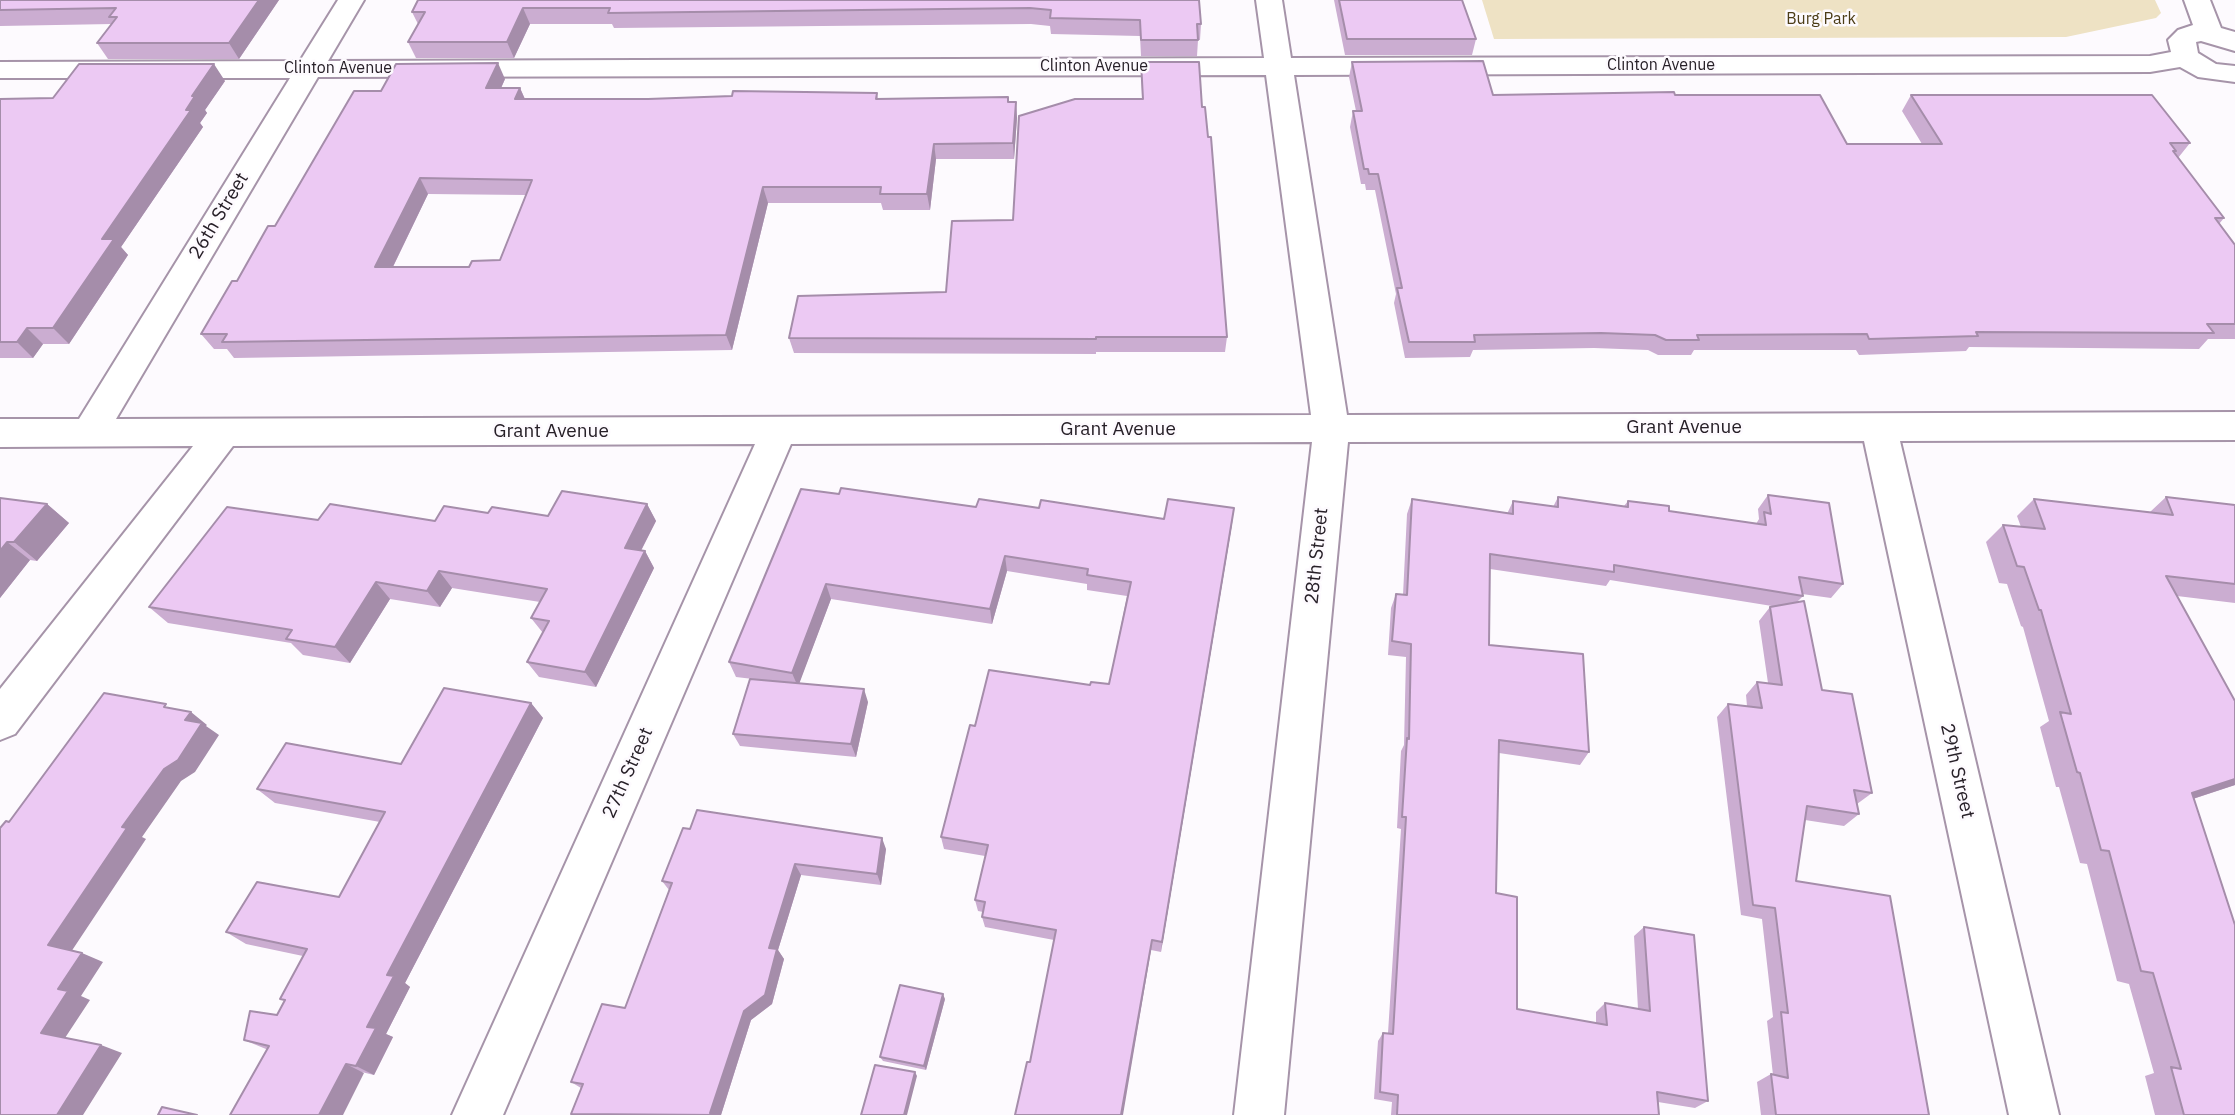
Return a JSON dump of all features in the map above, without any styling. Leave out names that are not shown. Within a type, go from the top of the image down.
[{"type":"street","name":"26th Street","points":[[89,433],[351,0]]},
{"type":"street","name":"28th Street","points":[[1259,1115],[1331,429],[1269,0]]},
{"type":"street","points":[[2197,0],[2209,33]]},
{"type":"street","points":[[2235,43],[2209,33],[2190,33],[2183,38],[2187,58],[2206,70],[2228,74],[2235,103]]},
{"type":"street","name":"Clinton Avenue","points":[[0,70],[2150,64],[2187,58]]},
{"type":"street","name":"Grant Avenue","points":[[0,433],[2235,426]]},
{"type":"street","name":"29th Street","points":[[1879,428],[2034,1115]]},
{"type":"street","name":"27th Street","points":[[477,1115],[779,431]]},
{"type":"street","points":[[0,721],[224,432]]},
{"type":"green space","name":"Burg Park","points":[[1482,0],[2155,0],[2161,13],[2156,18],[2066,37],[1494,39]]},
{"type":"building","points":[[0,0],[259,0],[229,43],[97,43],[117,17],[109,17],[116,8],[0,10]]},
{"type":"building","points":[[418,0],[1199,0],[1201,24],[1197,24],[1198,40],[1141,40],[1140,20],[1050,18],[1051,10],[1030,8],[608,13],[610,8],[523,8],[507,42],[408,42],[425,12],[412,12]]},
{"type":"building","points":[[1339,0],[1462,0],[1476,39],[1347,39]]},
{"type":"building","points":[[1483,61],[1493,95],[1674,92],[1675,95],[1820,95],[1847,144],[1942,144],[1911,95],[2152,95],[2190,143],[2170,143],[2176,151],[2173,151],[2224,218],[2215,218],[2235,245],[2235,324],[2207,324],[2214,333],[1976,332],[1978,336],[1869,339],[1867,334],[1697,335],[1699,340],[1666,340],[1655,335],[1601,333],[1474,335],[1475,342],[1409,342],[1397,288],[1402,288],[1378,174],[1369,174],[1368,169],[1364,169],[1353,111],[1362,111],[1352,62]]},
{"type":"building","points":[[1141,62],[1199,62],[1202,107],[1205,107],[1208,137],[1211,137],[1227,337],[789,338],[798,296],[946,292],[952,221],[1013,220],[1019,116],[1075,99],[1143,99]]},
{"type":"building","points":[[498,63],[486,88],[520,88],[515,99],[732,96],[733,91],[877,93],[876,99],[1008,97],[1008,102],[1016,102],[1013,143],[934,144],[927,194],[880,194],[881,187],[763,187],[726,335],[222,342],[227,334],[201,334],[232,281],[237,281],[268,226],[275,226],[354,91],[381,91],[396,64]],"holes":[[[420,178],[532,180],[500,260],[472,261],[469,267],[375,267]]]},
{"type":"building","points":[[79,64],[214,64],[192,96],[195,96],[186,110],[191,110],[102,239],[114,239],[53,328],[27,328],[17,342],[0,342],[0,99],[53,98]]},
{"type":"building","points":[[841,488],[976,507],[979,499],[1039,508],[1041,500],[1164,519],[1168,499],[1234,508],[1162,942],[1152,940],[1121,1115],[1015,1115],[1027,1062],[1030,1062],[1056,930],[982,917],[985,902],[975,900],[988,845],[941,837],[970,725],[975,726],[989,670],[1090,685],[1091,682],[1109,684],[1131,582],[1087,575],[1088,569],[1005,556],[990,609],[826,584],[792,673],[729,662],[801,489],[839,494]]},
{"type":"building","points":[[562,491],[647,504],[625,548],[645,551],[585,672],[527,662],[549,621],[531,618],[547,589],[439,571],[427,591],[376,582],[335,647],[286,639],[292,630],[149,607],[227,507],[318,520],[330,504],[435,521],[444,506],[488,513],[492,507],[548,516]]},
{"type":"building","points":[[1768,495],[1829,503],[1843,584],[1799,577],[1803,596],[1614,565],[1614,572],[1490,554],[1489,645],[1583,654],[1589,752],[1499,740],[1496,893],[1517,897],[1517,1009],[1607,1025],[1605,1003],[1650,1011],[1644,927],[1694,935],[1708,1101],[1657,1092],[1659,1115],[1397,1115],[1398,1095],[1380,1092],[1383,1033],[1393,1034],[1406,817],[1402,817],[1407,738],[1409,739],[1411,644],[1392,641],[1396,594],[1407,595],[1412,499],[1513,514],[1513,501],[1558,507],[1558,497],[1628,507],[1628,501],[1669,506],[1669,511],[1766,525],[1764,512],[1771,514]]},
{"type":"building","points":[[2166,497],[2235,505],[2235,584],[2166,576],[2235,701],[2235,779],[2192,793],[2235,925],[2235,1115],[2184,1115],[2171,1067],[2181,1069],[2153,973],[2141,971],[2109,851],[2101,850],[2060,712],[2071,714],[2041,610],[2024,567],[2017,566],[2003,525],[2045,529],[2034,499],[2173,515]]},
{"type":"building","points":[[0,498],[47,504],[14,542],[7,542],[0,551]]},
{"type":"building","points":[[1804,601],[1822,690],[1852,694],[1872,793],[1854,790],[1859,814],[1807,806],[1796,881],[1890,896],[1929,1115],[1776,1115],[1771,1074],[1788,1078],[1781,1012],[1788,1013],[1775,908],[1753,905],[1728,704],[1762,708],[1757,682],[1782,685],[1770,607]]},
{"type":"building","points":[[750,679],[864,689],[851,744],[733,734]]},
{"type":"building","points":[[444,688],[531,703],[387,975],[394,976],[367,1027],[376,1028],[356,1066],[346,1064],[319,1115],[230,1115],[269,1046],[244,1040],[250,1011],[277,1015],[285,1000],[280,999],[307,949],[226,932],[257,882],[339,897],[385,812],[257,789],[286,743],[401,764]]},
{"type":"building","points":[[104,693],[166,704],[164,707],[191,712],[185,720],[202,723],[178,760],[164,769],[122,827],[127,828],[48,945],[82,953],[58,989],[68,991],[41,1033],[101,1045],[57,1115],[0,1115],[0,828],[6,821],[9,822]]},
{"type":"building","points":[[697,810],[882,838],[877,874],[795,864],[769,948],[777,949],[765,995],[744,1011],[710,1113],[715,1115],[571,1114],[583,1084],[571,1082],[602,1004],[625,1008],[672,883],[662,881],[683,828],[690,829]]},
{"type":"building","points":[[900,985],[943,994],[924,1066],[880,1057]]},
{"type":"building","points":[[875,1065],[915,1072],[904,1115],[861,1115]]},
{"type":"building","points":[[162,1107],[197,1115],[158,1115]]}]
